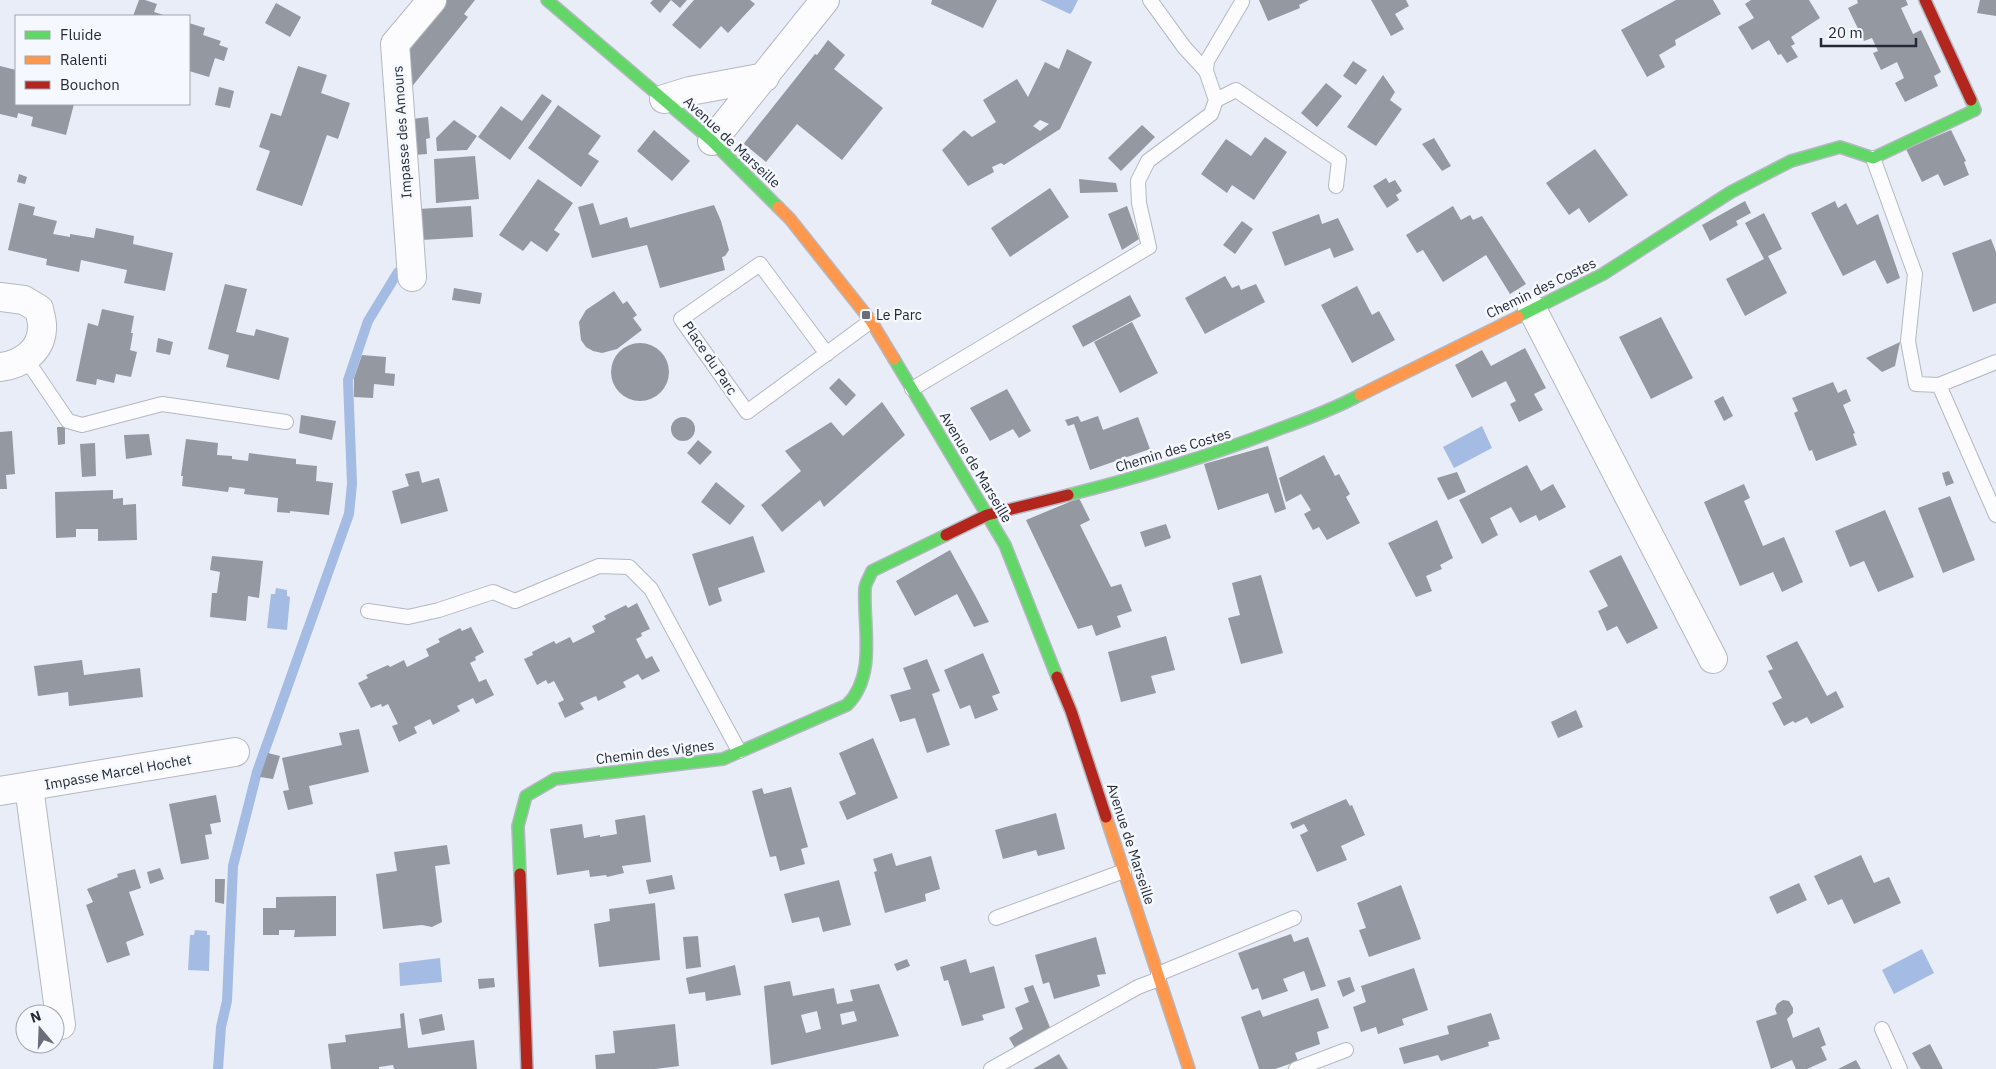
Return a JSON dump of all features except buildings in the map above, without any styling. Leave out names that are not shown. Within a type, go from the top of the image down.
[{"type":"street","name":"Impasse des Amours","points":[[412,277],[396,44],[432,0]]},
{"type":"street","name":"Avenue de Marseille","points":[[547,0],[712,141],[790,218],[870,321],[912,389],[1005,545],[1071,711],[1189,1069]]},
{"type":"street","points":[[1873,158],[1975,110],[1925,0]]},
{"type":"street","points":[[712,141],[766,77],[821,2]]},
{"type":"street","points":[[664,100],[690,91],[766,77]]},
{"type":"street","name":"Chemin des Costes","points":[[987,515],[1127,480],[1233,447],[1337,407],[1603,274],[1731,192],[1791,161],[1840,147],[1873,158]]},
{"type":"street","points":[[0,298],[24,300],[39,309],[43,329],[37,346],[26,359],[0,367]]},
{"type":"street","points":[[1532,309],[1713,660]]},
{"type":"street","name":"Chemin des Vignes","points":[[527,1069],[518,826],[526,796],[555,779],[723,758],[847,705],[857,695],[863,673],[867,643],[865,587],[872,572],[987,515]]},
{"type":"street","name":"Impasse Marcel Hochet","points":[[0,791],[235,752]]},
{"type":"street","points":[[29,787],[58,1004]]},
{"type":"lane","points":[[912,389],[1150,247],[1138,203],[1138,181],[1148,161],[1211,114],[1216,100],[1206,71],[1184,47],[1150,0]]},
{"type":"lane","points":[[1206,71],[1207,61],[1242,2]]},
{"type":"lane","points":[[1216,100],[1236,90],[1339,160],[1336,186]]},
{"type":"lane","points":[[1873,158],[1915,274],[1908,341],[1916,384],[1939,385],[1996,362]]},
{"type":"lane","name":"Place du Parc","points":[[827,354],[760,264],[681,319],[747,412],[827,354],[870,321]]},
{"type":"lane","points":[[26,359],[68,421],[82,426],[162,404],[286,422]]},
{"type":"lane","points":[[1939,385],[1996,515]]},
{"type":"lane","points":[[368,611],[408,617],[438,610],[493,592],[515,601],[599,566],[629,567],[651,589],[739,751]]},
{"type":"lane","points":[[996,918],[1124,871]]},
{"type":"lane","points":[[991,1069],[1158,976],[1294,918]]},
{"type":"lane","points":[[1882,1029],[1900,1069]]},
{"type":"lane","points":[[1296,1069],[1346,1050]]},
{"type":"water","points":[[1040,0],[1078,0],[1070,14]]},
{"type":"water","points":[[1482,426],[1492,448],[1454,468],[1443,447]]},
{"type":"water","points":[[276,588],[287,590],[287,596],[290,597],[287,630],[267,628],[271,594],[275,594]]},
{"type":"water","points":[[195,930],[207,931],[207,935],[210,935],[209,971],[188,970],[190,935],[194,935]]},
{"type":"water","points":[[1922,949],[1934,973],[1894,994],[1882,970]]},
{"type":"water","points":[[440,958],[442,982],[400,986],[399,963]]},
{"type":"waterway","points":[[218,1069],[221,1027],[227,1001],[233,866],[257,772],[349,514],[352,484],[348,380],[368,321],[398,272]]},
{"type":"traffic: fast","points":[[547,0],[712,141],[778,207]]},
{"type":"traffic: fast","points":[[1518,317],[1603,274],[1731,192],[1791,161],[1840,147],[1873,158],[1975,110],[1971,100]]},
{"type":"traffic: fast","points":[[894,359],[1005,545],[1057,677]]},
{"type":"traffic: fast","points":[[1068,495],[1201,457],[1320,413],[1360,395]]},
{"type":"traffic: fast","points":[[520,874],[518,826],[526,796],[555,779],[723,759],[847,705],[856,693],[862,680],[865,665],[865,589],[872,571],[946,535]]},
{"type":"traffic: slow","points":[[778,207],[790,219],[871,321],[894,359]]},
{"type":"traffic: slow","points":[[1360,395],[1518,317]]},
{"type":"traffic: slow","points":[[1106,817],[1189,1069]]},
{"type":"traffic: jam","points":[[1925,0],[1971,100]]},
{"type":"traffic: jam","points":[[946,535],[987,515],[1068,495]]},
{"type":"traffic: jam","points":[[1057,677],[1071,711],[1106,817]]},
{"type":"traffic: jam","points":[[520,874],[527,1069]]},
{"type":"place","name":"Le Parc","points":[[866,315]]}]
